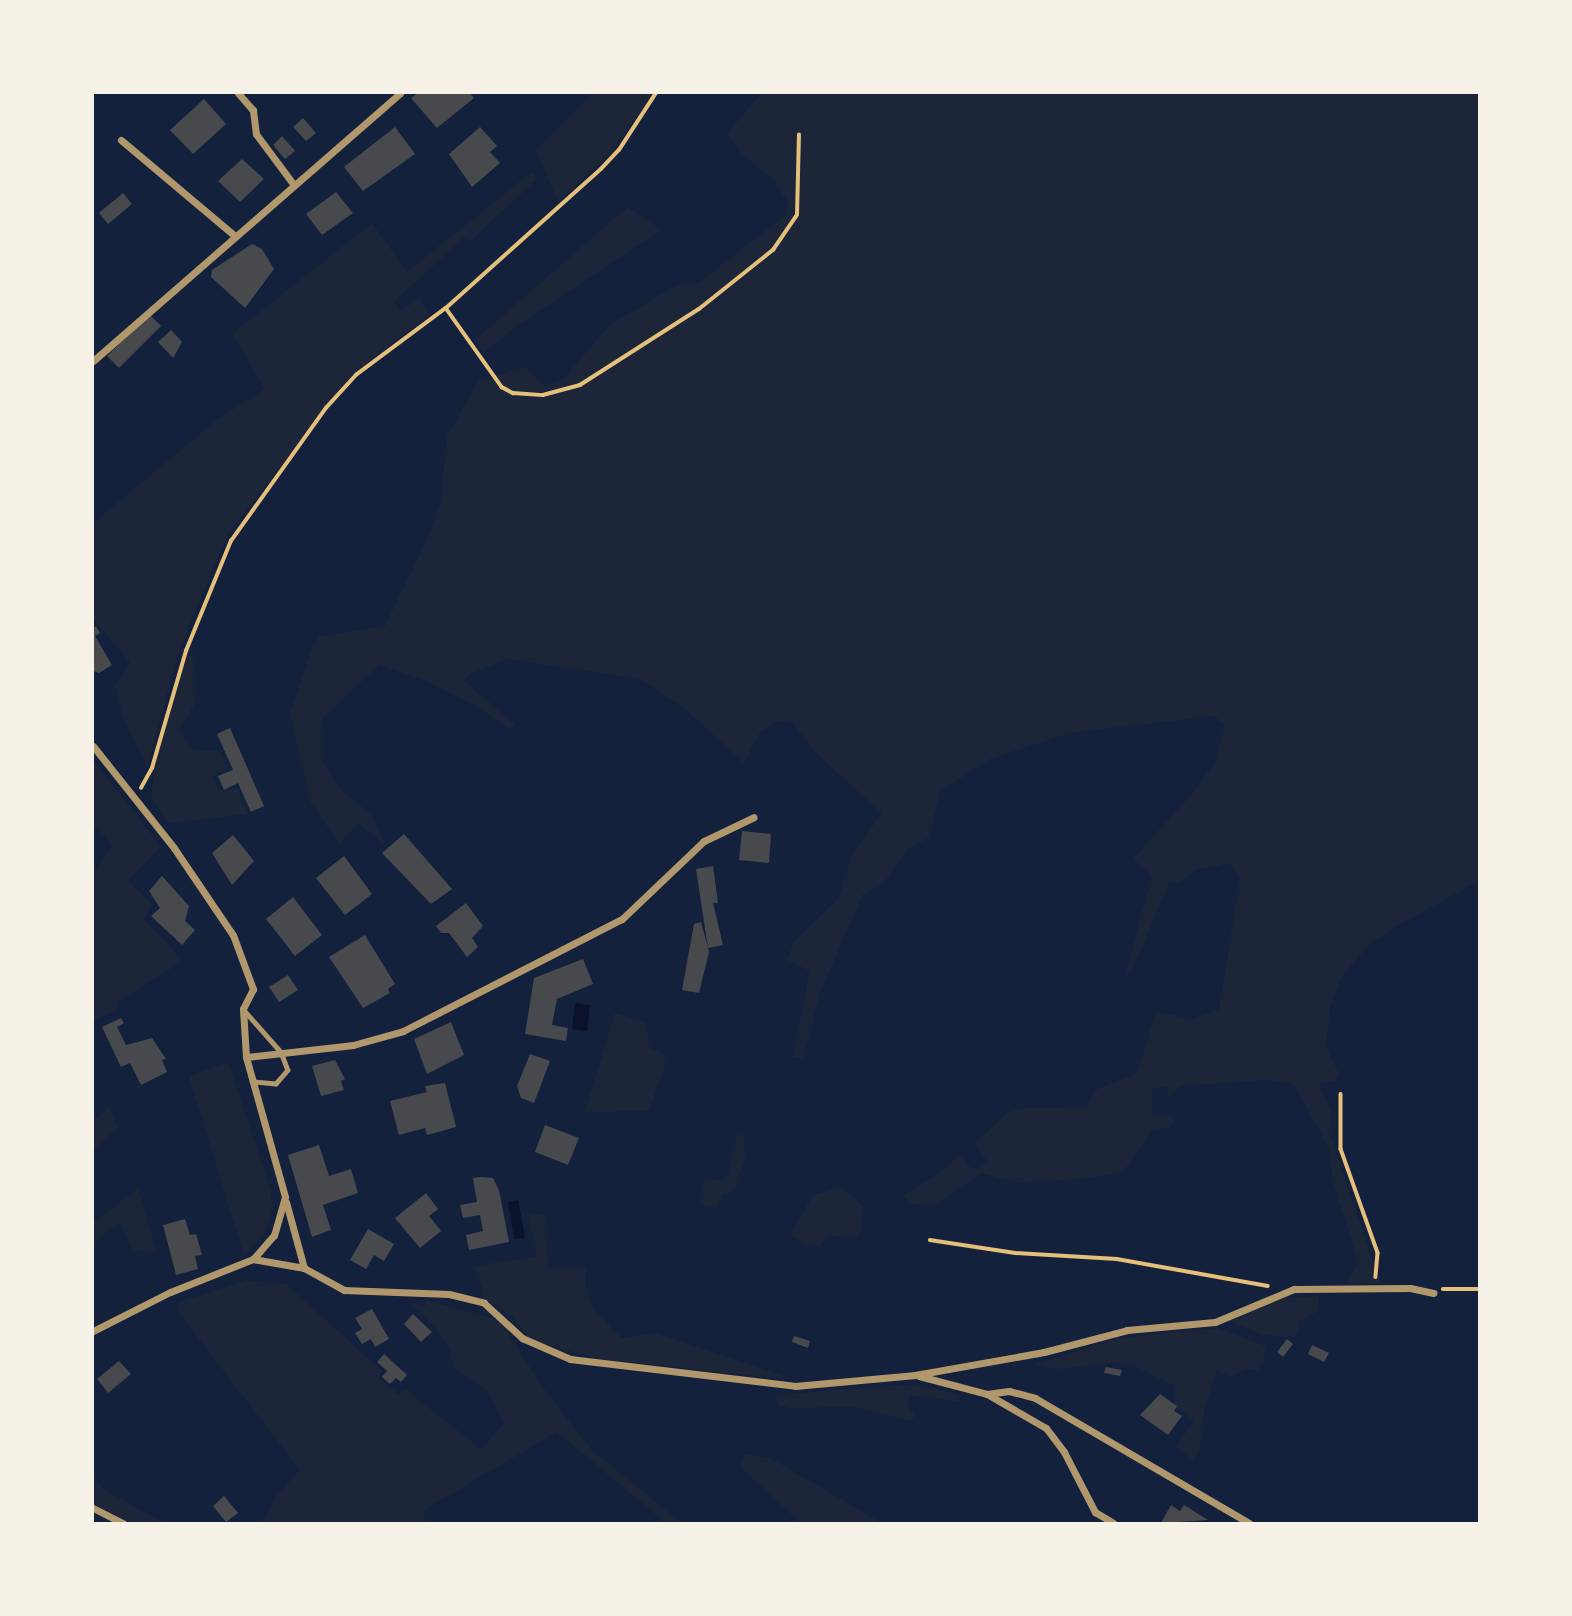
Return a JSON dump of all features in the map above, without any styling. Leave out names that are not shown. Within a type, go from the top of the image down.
[{"type":"street","points":[[238,93],[253,110],[256,134],[294,185]]},
{"type":"street","points":[[93,361],[400,93]]},
{"type":"street","points":[[121,140],[235,236]]},
{"type":"street","points":[[93,746],[174,848],[233,935],[253,989],[243,1009],[246,1057],[251,1082],[304,1268]]},
{"type":"street","points":[[246,1057],[353,1045],[403,1031],[622,919],[704,841],[754,817]]},
{"type":"street","points":[[93,1331],[170,1292],[253,1259],[274,1235],[285,1198]]},
{"type":"street","points":[[253,1259],[304,1268],[344,1290],[449,1294],[484,1303],[522,1338],[598,1365],[795,1386],[915,1375],[1044,1352],[1127,1330],[1215,1322],[1294,1289],[1369,1288],[1433,1293]]},
{"type":"street","points":[[915,1375],[987,1394],[1046,1428],[1064,1452],[1095,1512],[1113,1523]]},
{"type":"street","points":[[987,1394],[1009,1391],[1035,1398],[1249,1523]]},
{"type":"street","points":[[93,1508],[124,1523]]},
{"type":"lane","points":[[243,1009],[281,1052],[288,1070],[283,1081],[251,1082]]},
{"type":"path","points":[[135,802],[152,768],[186,651],[231,541],[339,392],[446,308],[619,150],[656,93]]},
{"type":"path","points":[[446,308],[502,387],[513,394],[543,395],[580,384],[699,309],[773,250],[797,215],[799,135]]},
{"type":"path","points":[[1341,1094],[1341,1149],[1378,1253],[1379,1268],[1369,1288]]},
{"type":"path","points":[[930,1240],[1003,1252],[1116,1259],[1215,1279],[1246,1280],[1268,1285],[1275,1296]]},
{"type":"path","points":[[1433,1293],[1440,1289],[1479,1289]]},
{"type":"shaded area","points":[[593,93],[654,93],[611,152],[558,202],[536,150]]},
{"type":"shaded area","points":[[762,93],[1479,93],[1479,881],[1393,928],[1369,945],[1342,976],[1330,1008],[1326,1047],[1339,1074],[1335,1081],[1319,1084],[1332,1113],[1330,1134],[1380,1283],[1348,1283],[1358,1262],[1333,1180],[1330,1150],[1294,1084],[1270,1080],[1181,1086],[1168,1097],[1167,1087],[1152,1088],[1152,1115],[1170,1114],[1174,1120],[1170,1127],[1151,1132],[1123,1172],[1092,1178],[1018,1183],[981,1173],[934,1206],[907,1203],[904,1195],[937,1175],[961,1154],[972,1170],[987,1161],[975,1143],[1007,1113],[1022,1108],[1086,1107],[1095,1090],[1137,1073],[1156,1012],[1193,1019],[1219,1010],[1240,878],[1229,863],[1196,870],[1179,882],[1169,883],[1132,971],[1126,973],[1152,876],[1133,859],[1197,788],[1216,760],[1224,724],[1214,716],[1069,733],[990,759],[941,791],[928,838],[909,848],[882,885],[863,894],[820,992],[803,1058],[793,1057],[810,971],[787,960],[794,942],[839,898],[852,855],[882,813],[820,757],[792,723],[779,721],[761,731],[744,763],[683,707],[640,679],[506,659],[468,675],[464,681],[516,725],[509,729],[473,704],[427,681],[379,665],[322,719],[323,761],[341,790],[372,815],[387,848],[359,823],[339,843],[311,803],[290,714],[312,648],[320,636],[385,626],[431,531],[441,498],[447,436],[479,380],[526,367],[544,386],[564,378],[610,325],[684,281],[698,283],[786,215],[788,202],[772,178],[741,154],[727,133]]},
{"type":"shaded area","points":[[533,171],[536,180],[469,242],[464,237],[394,302],[401,311],[419,298],[429,315],[354,373],[227,535],[177,656],[147,768],[122,715],[115,685],[130,663],[93,618],[93,523],[218,419],[265,389],[232,334],[372,223],[407,272]]},
{"type":"shaded area","points":[[627,207],[662,230],[521,323],[484,352],[474,341]]},
{"type":"shaded area","points":[[187,655],[194,657],[195,703],[179,731],[194,750],[221,751],[227,768],[213,776],[220,793],[237,788],[248,814],[168,824],[151,797],[156,758]]},
{"type":"shaded area","points":[[93,760],[161,846],[128,881],[152,905],[144,919],[183,961],[117,1002],[118,1010],[93,1022],[93,875],[113,845],[93,824]]},
{"type":"shaded area","points":[[575,1003],[590,1005],[587,1031],[572,1029]]},
{"type":"shaded area","points":[[615,1013],[645,1022],[651,1048],[668,1057],[649,1111],[585,1112]]},
{"type":"shaded area","points":[[228,1062],[271,1191],[272,1211],[265,1233],[244,1256],[189,1076]]},
{"type":"shaded area","points":[[110,1106],[117,1128],[93,1151],[93,1121]]},
{"type":"shaded area","points":[[737,1134],[744,1136],[745,1157],[735,1191],[723,1194],[718,1208],[700,1205],[705,1179],[722,1181],[728,1174]]},
{"type":"shaded area","points":[[841,1187],[864,1207],[859,1238],[827,1236],[819,1246],[804,1244],[790,1235],[813,1195]]},
{"type":"shaded area","points":[[138,1188],[157,1252],[133,1251],[120,1222],[93,1243],[93,1223]]},
{"type":"shaded area","points":[[518,1200],[525,1238],[514,1239],[508,1202]]},
{"type":"shaded area","points":[[527,1213],[546,1215],[548,1267],[587,1267],[585,1282],[592,1307],[621,1338],[656,1333],[794,1380],[599,1359],[530,1340],[511,1315],[485,1300],[475,1266],[537,1256]]},
{"type":"shaded area","points":[[247,1280],[286,1284],[383,1372],[378,1377],[399,1395],[405,1389],[481,1449],[504,1424],[487,1391],[454,1369],[450,1351],[438,1330],[408,1302],[426,1306],[426,1300],[492,1318],[503,1326],[547,1393],[592,1450],[682,1523],[666,1523],[557,1432],[424,1510],[425,1523],[262,1523],[275,1497],[300,1470],[178,1312],[179,1302]]},
{"type":"shaded area","points":[[1319,1296],[1318,1311],[1298,1322],[1300,1332],[1295,1337],[1263,1335],[1230,1321],[1281,1298]]},
{"type":"shaded area","points":[[1218,1328],[1265,1346],[1264,1363],[1257,1371],[1248,1369],[1230,1377],[1217,1370],[1205,1407],[1199,1452],[1192,1460],[1176,1446],[1194,1421],[1174,1405],[1175,1386],[1137,1367],[1115,1363],[1059,1369],[1034,1365],[1118,1338]]},
{"type":"shaded area","points":[[897,1385],[925,1386],[960,1395],[959,1402],[910,1395],[908,1407],[915,1415],[911,1421],[854,1407],[790,1408],[778,1405],[775,1395]]},
{"type":"shaded area","points":[[746,1454],[772,1459],[882,1523],[801,1523],[740,1467]]},
{"type":"shaded area","points":[[93,1476],[103,1489],[165,1523],[132,1523],[93,1504]]},
{"type":"building","points":[[418,93],[470,93],[474,98],[437,128],[411,98]]},
{"type":"building","points":[[204,99],[226,124],[193,154],[170,130]]},
{"type":"building","points":[[303,118],[316,133],[306,141],[293,127]]},
{"type":"building","points":[[395,127],[415,154],[363,191],[344,167]]},
{"type":"building","points":[[480,127],[497,146],[490,152],[500,163],[472,187],[449,154]]},
{"type":"building","points":[[282,136],[295,151],[285,159],[273,145]]},
{"type":"building","points":[[242,159],[264,179],[240,202],[218,181]]},
{"type":"building","points":[[336,192],[353,213],[322,235],[306,214]]},
{"type":"building","points":[[123,193],[132,204],[108,224],[99,213]]},
{"type":"building","points":[[252,244],[262,249],[274,269],[245,308],[211,277],[212,270]]},
{"type":"building","points":[[149,314],[161,326],[119,368],[107,356]]},
{"type":"building","points":[[171,330],[182,342],[173,358],[158,342]]},
{"type":"building","points":[[96,626],[100,633],[95,636],[112,665],[99,673],[93,671],[93,628]]},
{"type":"building","points":[[230,728],[264,806],[251,812],[238,783],[224,790],[218,776],[233,770],[217,734]]},
{"type":"building","points":[[742,831],[771,834],[769,863],[739,860]]},
{"type":"building","points":[[404,834],[452,889],[431,904],[382,853]]},
{"type":"building","points":[[233,835],[254,861],[232,885],[212,853]]},
{"type":"building","points":[[344,856],[372,894],[345,915],[316,878]]},
{"type":"building","points":[[713,866],[718,903],[713,903],[723,945],[708,948],[696,869]]},
{"type":"building","points":[[162,876],[189,906],[185,921],[195,930],[182,945],[151,916],[160,908],[149,891]]},
{"type":"building","points":[[293,897],[322,935],[295,956],[266,919]]},
{"type":"building","points":[[466,903],[483,926],[472,938],[478,947],[467,957],[449,933],[441,933],[436,926]]},
{"type":"building","points":[[701,922],[709,952],[699,993],[682,990],[694,924]]},
{"type":"building","points":[[365,935],[395,984],[388,989],[390,993],[363,1008],[329,957]]},
{"type":"building","points":[[583,959],[593,984],[557,999],[552,1025],[568,1028],[566,1041],[525,1034],[534,978]]},
{"type":"building","points":[[288,975],[298,990],[279,1002],[269,987]]},
{"type":"building","points":[[121,1018],[124,1023],[117,1027],[126,1045],[152,1038],[166,1059],[162,1060],[167,1072],[141,1085],[130,1063],[121,1067],[102,1027]]},
{"type":"building","points":[[451,1022],[464,1055],[427,1074],[414,1039]]},
{"type":"building","points":[[530,1054],[550,1061],[534,1103],[521,1098],[517,1086]]},
{"type":"building","points":[[335,1060],[345,1079],[341,1081],[344,1090],[321,1096],[312,1066]]},
{"type":"building","points":[[445,1083],[456,1127],[427,1135],[425,1128],[399,1135],[390,1101],[427,1092],[425,1086]]},
{"type":"building","points":[[545,1125],[579,1138],[568,1165],[535,1152]]},
{"type":"building","points":[[319,1145],[329,1176],[351,1169],[358,1193],[323,1205],[331,1230],[312,1237],[288,1155]]},
{"type":"building","points":[[473,1178],[493,1178],[499,1190],[509,1242],[469,1250],[466,1235],[483,1231],[480,1215],[463,1218],[460,1205],[477,1202]]},
{"type":"building","points":[[426,1193],[438,1209],[429,1216],[441,1231],[420,1248],[395,1218]]},
{"type":"building","points":[[185,1219],[190,1235],[196,1234],[202,1255],[195,1256],[198,1269],[176,1275],[163,1225]]},
{"type":"building","points":[[368,1229],[394,1244],[384,1261],[374,1255],[366,1269],[350,1260]]},
{"type":"building","points":[[372,1309],[389,1339],[375,1347],[371,1339],[362,1344],[355,1333],[362,1329],[355,1318]]},
{"type":"building","points":[[413,1314],[432,1332],[421,1342],[404,1324]]},
{"type":"building","points":[[794,1336],[810,1341],[808,1348],[792,1342]]},
{"type":"building","points":[[1287,1339],[1293,1344],[1283,1357],[1277,1352]]},
{"type":"building","points":[[1312,1345],[1329,1353],[1324,1362],[1308,1354]]},
{"type":"building","points":[[384,1354],[407,1375],[401,1382],[396,1378],[390,1384],[382,1377],[387,1371],[377,1362]]},
{"type":"building","points":[[119,1361],[131,1374],[108,1393],[97,1379]]},
{"type":"building","points":[[1106,1367],[1122,1370],[1120,1376],[1104,1373]]},
{"type":"building","points":[[1160,1394],[1177,1406],[1174,1411],[1182,1416],[1168,1435],[1140,1415]]},
{"type":"building","points":[[224,1496],[238,1513],[226,1522],[213,1506]]},
{"type":"building","points":[[1171,1505],[1180,1511],[1184,1505],[1208,1520],[1161,1523]]}]
